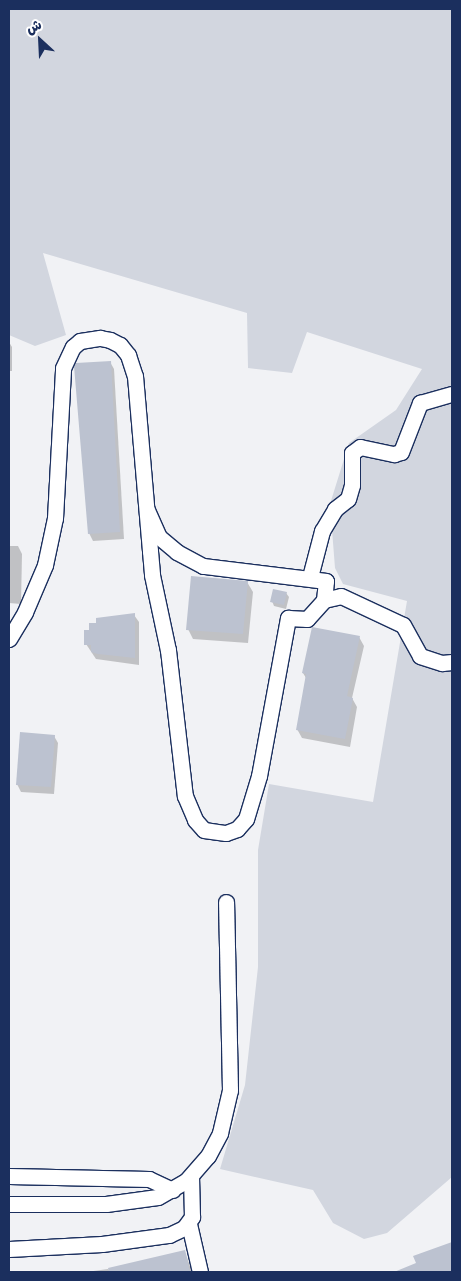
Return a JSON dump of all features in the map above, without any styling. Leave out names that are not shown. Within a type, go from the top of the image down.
[{"type":"street","points":[[9,639],[26,612],[50,545],[59,488],[61,375],[68,356],[80,342],[100,338],[120,345],[128,356],[136,376],[152,575],[172,680],[185,796],[195,820],[204,830],[226,833],[237,828],[246,819],[259,776],[288,618],[307,619],[324,600],[341,596],[403,625],[420,656],[442,663],[452,662]]},
{"type":"street","points":[[310,577],[322,531],[335,509],[348,499],[352,485],[352,453],[360,447],[394,454],[401,452],[420,403],[452,394]]},
{"type":"street","points":[[147,510],[159,537],[178,552],[203,566],[310,577],[326,581],[324,600]]},
{"type":"street","points":[[9,1204],[106,1204],[158,1197],[173,1190],[190,1177],[208,1156],[220,1133],[230,1090],[226,902]]},
{"type":"street","points":[[9,1176],[149,1179],[173,1190]]},
{"type":"street","points":[[190,1177],[193,1205],[189,1224],[200,1272]]},
{"type":"street","points":[[9,1249],[63,1248],[156,1238],[189,1224]]},
{"type":"shaded area","points":[[9,9],[452,9],[452,1177],[387,1233],[364,1239],[333,1223],[313,1190],[220,1169],[245,1085],[258,967],[258,850],[269,784],[373,802],[407,601],[343,584],[335,568],[330,504],[349,443],[396,410],[422,369],[307,332],[292,373],[248,368],[247,313],[43,253],[66,335],[35,346],[9,335]]},
{"type":"building","points":[[111,361],[120,532],[88,534],[74,366],[76,363]]},
{"type":"building","points":[[191,576],[248,581],[243,634],[186,630]]},
{"type":"building","points":[[273,589],[287,592],[284,605],[270,602]]},
{"type":"building","points":[[135,613],[135,658],[98,654],[91,652],[91,645],[84,645],[84,630],[89,630],[89,623],[96,623],[96,618]]},
{"type":"building","points":[[312,627],[360,636],[347,696],[353,698],[345,739],[296,730],[306,674],[302,673]]},
{"type":"building","points":[[20,732],[55,735],[51,787],[16,785]]},
{"type":"building","points":[[452,1242],[452,1272],[394,1272],[416,1263],[413,1256]]},
{"type":"building","points":[[185,1250],[190,1272],[109,1272],[108,1268]]}]
